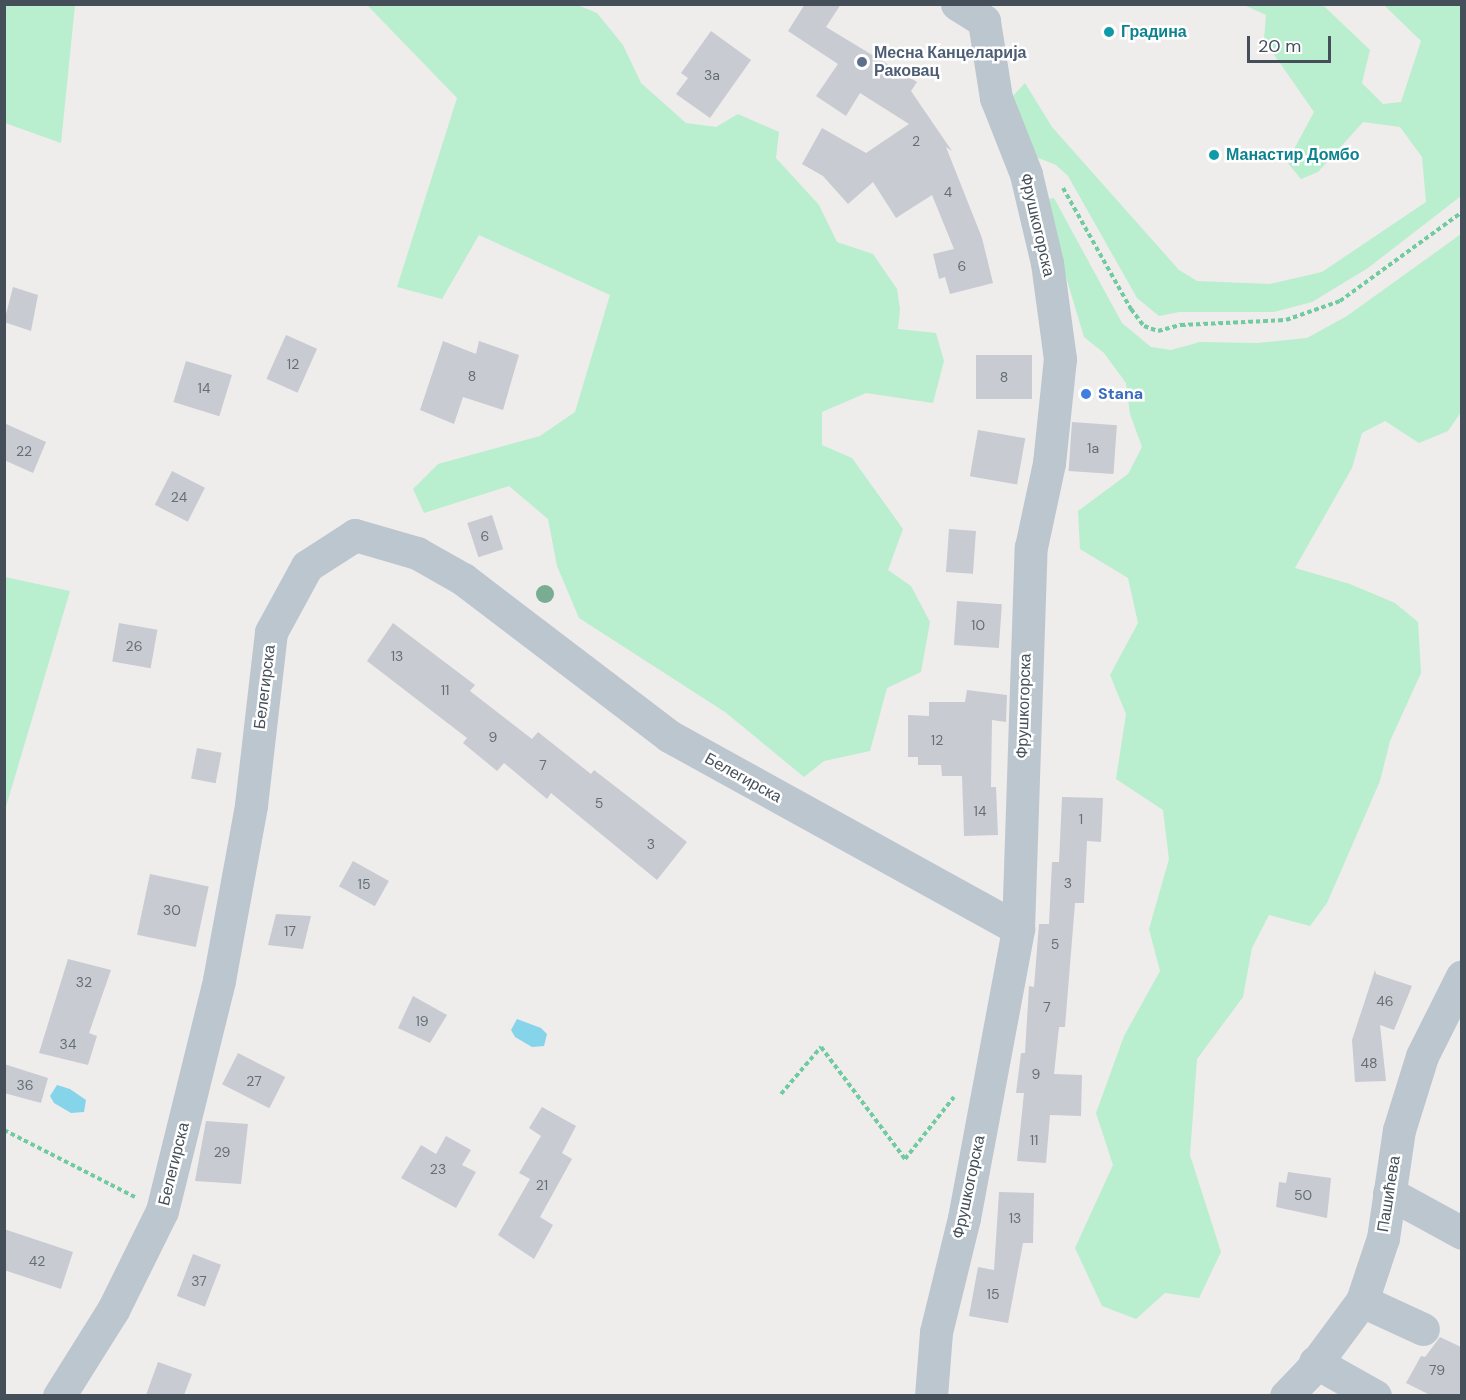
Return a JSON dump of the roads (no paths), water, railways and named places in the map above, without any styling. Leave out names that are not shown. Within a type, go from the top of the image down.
[{"type":"street","name":"Фрушкогорска","points":[[931,1395],[936,1332],[964,1218],[1018,929],[1031,547],[1049,463],[1060,359],[1047,263],[1026,174],[996,98],[979,10]]},
{"type":"street","name":"Белегирска","points":[[58,1395],[113,1310],[162,1211],[221,969],[251,805],[271,632],[307,566],[355,535],[417,553],[463,579],[669,736],[1018,929]]},
{"type":"street","name":"Пашићева","points":[[1286,1395],[1315,1362],[1362,1301],[1383,1238],[1399,1130],[1422,1056],[1461,976]]},
{"type":"street","points":[[1389,1193],[1461,1233]]},
{"type":"street","points":[[1362,1301],[1424,1329]]},
{"type":"street","points":[[1315,1362],[1375,1395]]},
{"type":"water","points":[[517,1019],[541,1028],[547,1034],[544,1046],[532,1047],[515,1037],[511,1030]]},
{"type":"water","points":[[57,1085],[70,1089],[86,1100],[84,1112],[71,1113],[54,1103],[50,1096]]},
{"type":"place","name":"Градина","points":[[1109,32]]},
{"type":"place","name":"Месна Канцеларија Раковац","points":[[862,62]]},
{"type":"place","name":"Манастир Домбо","points":[[1214,155]]},
{"type":"place","name":"Stana","points":[[1086,394]]}]
